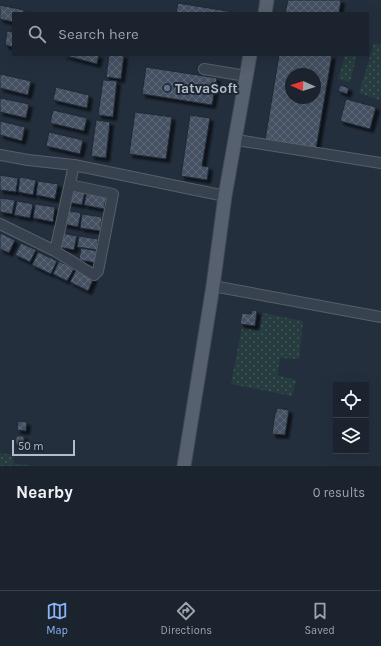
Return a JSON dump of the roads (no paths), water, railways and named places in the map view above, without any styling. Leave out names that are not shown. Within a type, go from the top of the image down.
[{"type":"main road","points":[[257,12],[259,0]]},
{"type":"main road","points":[[264,12],[267,0]]},
{"type":"main road","points":[[193,466],[217,286],[225,196],[250,56]]},
{"type":"main road","points":[[184,466],[243,141],[257,56]]},
{"type":"street","points":[[204,69],[246,76]]},
{"type":"street","points":[[243,141],[381,163]]},
{"type":"street","points":[[0,155],[74,166],[225,196]]},
{"type":"street","points":[[55,251],[74,166]]},
{"type":"street","points":[[0,224],[55,251],[94,275],[98,271],[113,194],[70,185]]},
{"type":"street","points":[[217,286],[381,317]]},
{"type":"place","name":"TatvaSoft","points":[[167,88]]}]
